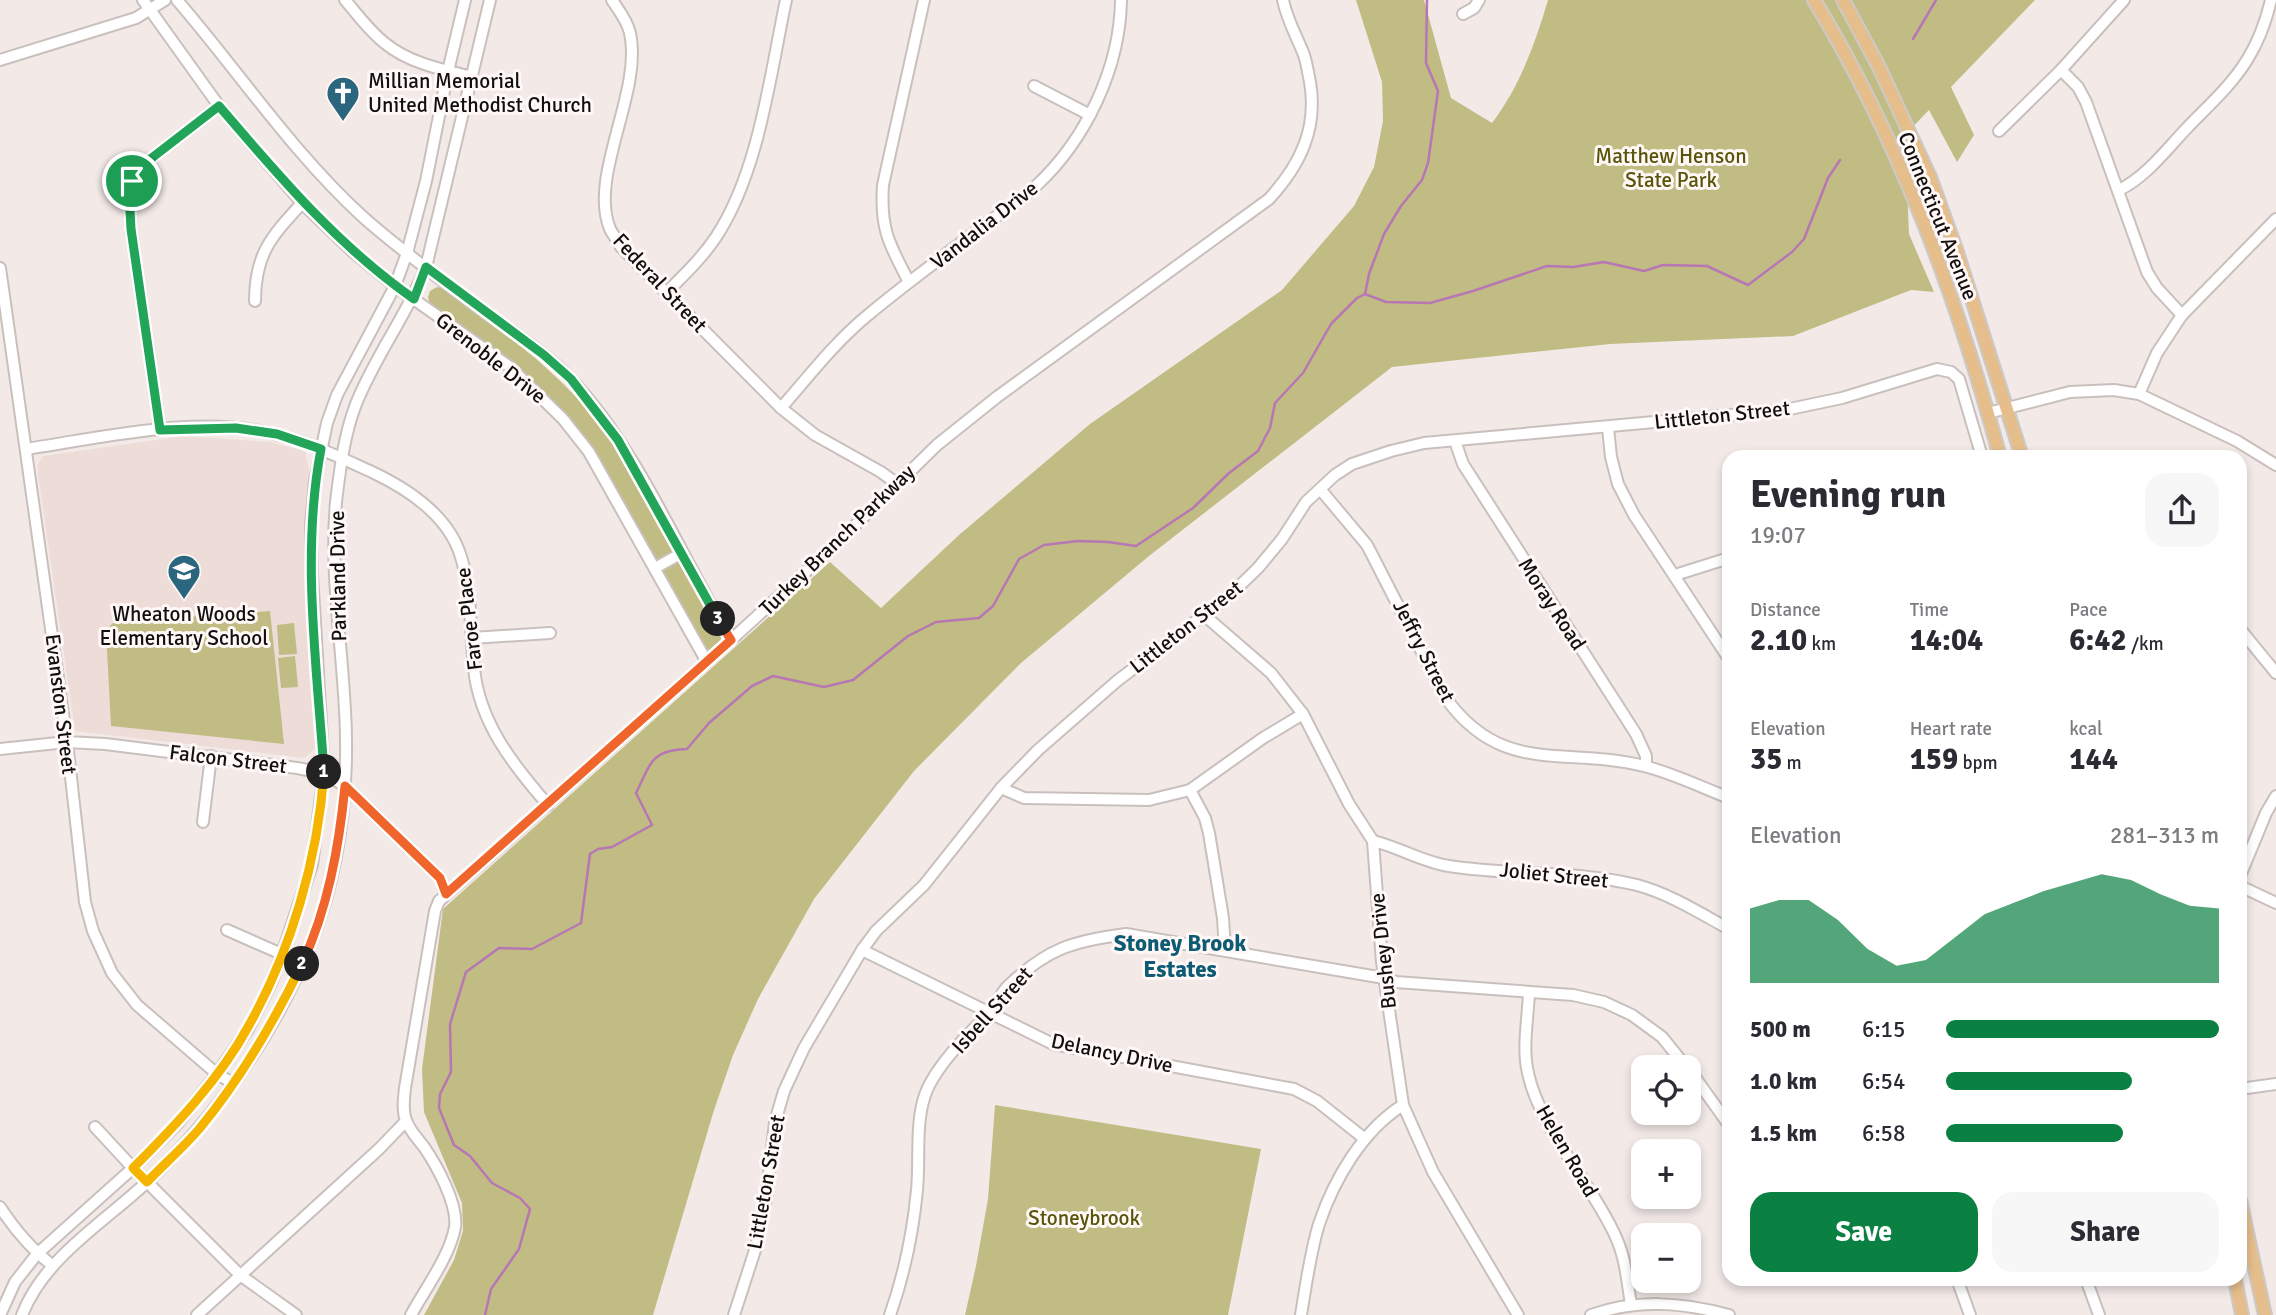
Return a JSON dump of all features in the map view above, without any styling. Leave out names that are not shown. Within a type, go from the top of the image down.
[{"type":"main road","name":"Connecticut Avenue","points":[[1814,0],[1884,133],[1926,225],[1998,450]]},
{"type":"main road","name":"Connecticut Avenue","points":[[1846,4],[1879,67],[1930,177],[1956,248],[2020,450]]},
{"type":"main road","points":[[2247,1231],[2265,1315]]},
{"type":"main road","points":[[2236,1286],[2242,1315]]},
{"type":"street","name":"Grenoble Drive","points":[[143,0],[219,106],[302,202],[351,250],[395,286],[510,367],[564,419],[589,452],[706,662]]},
{"type":"street","points":[[0,60],[102,30],[149,11],[165,0]]},
{"type":"street","name":"Grenoble Drive","points":[[177,0],[318,171],[362,216],[544,355],[571,379],[618,440],[731,640]]},
{"type":"street","points":[[345,0],[370,30],[388,46],[422,63],[472,76]]},
{"type":"street","name":"Parkland Drive","points":[[0,1315],[15,1282],[37,1254],[133,1168],[178,1123],[217,1074],[248,1029],[282,954],[312,865],[324,773],[312,574],[311,524],[315,480],[337,395],[395,286],[407,253],[426,181],[465,0]]},
{"type":"street","name":"Parkland Drive","points":[[22,1315],[38,1285],[53,1266],[147,1182],[199,1129],[233,1083],[268,1031],[302,963],[326,897],[340,838],[345,786],[346,736],[334,550],[336,503],[346,433],[371,370],[414,299],[426,267],[490,0]]},
{"type":"street","name":"Federal Street","points":[[612,0],[625,19],[632,51],[630,75],[605,191],[610,229],[621,247],[781,408],[815,435],[896,483]]},
{"type":"street","points":[[666,293],[716,237],[745,178],[786,0]]},
{"type":"street","points":[[909,282],[889,245],[881,211],[883,185],[924,0]]},
{"type":"street","name":"Vandalia Drive","points":[[781,408],[833,348],[865,318],[1037,186],[1064,156],[1090,115],[1104,84],[1117,40],[1121,0]]},
{"type":"street","name":"Turkey Branch Parkway","points":[[406,1121],[405,1088],[435,911],[439,901],[835,545],[937,445],[998,397],[1269,199],[1287,180],[1300,160],[1312,113],[1306,58],[1290,24],[1283,0]]},
{"type":"street","points":[[1463,14],[1474,8],[1479,0]]},
{"type":"street","points":[[1999,131],[2061,70],[2124,0]]},
{"type":"street","points":[[2119,190],[2142,174],[2235,78],[2249,58],[2265,25],[2271,0]]},
{"type":"street","points":[[2061,70],[2078,87],[2086,102],[2147,272],[2157,288],[2182,315]]},
{"type":"street","points":[[1034,86],[1090,115]]},
{"type":"street","points":[[160,430],[131,229],[129,193],[140,167],[219,106]]},
{"type":"street","points":[[255,301],[256,274],[261,254],[272,236],[302,202]]},
{"type":"street","points":[[2138,394],[2157,353],[2182,315],[2270,234],[2276,219]]},
{"type":"street","name":"Evanston Street","points":[[0,268],[67,742],[85,902],[100,951],[112,973],[137,1005],[217,1074],[233,1083]]},
{"type":"street","name":"Littleton Street","points":[[734,1315],[756,1247],[766,1199],[775,1122],[783,1091],[804,1048],[862,950],[876,931],[924,885],[1002,788],[1038,750],[1082,710],[1229,596],[1258,568],[1282,539],[1306,502],[1335,475],[1352,464],[1424,443],[1785,410],[1842,398],[1942,369],[1959,379],[1980,450]]},
{"type":"street","points":[[1988,413],[2089,389],[2138,394],[2237,440],[2276,465]]},
{"type":"street","name":"Faroe Place","points":[[26,449],[160,430],[236,428],[277,434],[321,449],[394,483],[431,510],[449,532],[460,553],[465,570],[474,670],[489,723],[504,751],[548,805]]},
{"type":"street","points":[[1608,428],[1611,457],[1618,484],[1634,515],[1722,648]]},
{"type":"street","name":"Moray Road","points":[[1455,442],[1463,464],[1636,734],[1646,756],[1646,766]]},
{"type":"street","name":"Jeffry Street","points":[[1320,489],[1367,545],[1445,697],[1476,731],[1516,751],[1544,756],[1613,760],[1646,766],[1722,795]]},
{"type":"street","points":[[655,568],[682,553]]},
{"type":"street","points":[[1675,575],[1722,560]]},
{"type":"street","name":"Bushey Drive","points":[[1204,615],[1271,673],[1303,715],[1349,804],[1373,841],[1384,978],[1403,1105],[1433,1172],[1518,1315]]},
{"type":"street","points":[[472,638],[550,633]]},
{"type":"street","points":[[2247,638],[2276,673]]},
{"type":"street","points":[[1002,788],[1024,798],[1149,800],[1190,790],[1264,738],[1303,715]]},
{"type":"street","name":"Falcon Street","points":[[0,749],[67,742],[105,744],[324,773],[345,786],[440,878],[446,894]]},
{"type":"street","points":[[203,822],[211,756]]},
{"type":"street","points":[[1190,790],[1205,818],[1209,833],[1223,918],[1225,950]]},
{"type":"street","points":[[2247,859],[2276,796]]},
{"type":"street","name":"Joliet Street","points":[[1373,841],[1419,859],[1449,866],[1590,876],[1639,886],[1676,899],[1722,925]]},
{"type":"street","points":[[2247,889],[2276,903]]},
{"type":"street","points":[[227,930],[302,963]]},
{"type":"street","name":"Isbell Street","points":[[890,1315],[902,1278],[917,1191],[924,1096],[940,1069],[978,1023],[990,1014],[1005,989],[1035,962],[1064,946],[1126,934],[1396,982],[1573,995],[1604,1002],[1632,1015],[1662,1037],[1677,1055]]},
{"type":"street","name":"Delancy Drive","points":[[862,950],[1053,1044],[1294,1089],[1317,1101],[1365,1139]]},
{"type":"street","name":"Helen Road","points":[[1530,993],[1526,1054],[1531,1084],[1545,1116],[1611,1227],[1628,1272],[1631,1304]]},
{"type":"street","points":[[2247,1088],[2276,1084]]},
{"type":"street","name":"Isbell Street","points":[[1701,1086],[1722,1115]]},
{"type":"street","points":[[1301,1315],[1319,1224],[1339,1179],[1365,1139],[1387,1116],[1403,1105]]},
{"type":"street","points":[[197,1315],[379,1149],[406,1121],[427,1151],[447,1192],[453,1205],[455,1225],[449,1246],[411,1315]]},
{"type":"street","points":[[96,1127],[240,1275],[296,1315]]},
{"type":"street","points":[[0,1207],[13,1228],[37,1254],[53,1266]]},
{"type":"street","points":[[1960,1286],[1970,1315]]},
{"type":"street","points":[[2089,1286],[2099,1315]]},
{"type":"street","points":[[1591,1315],[1631,1304],[1661,1303],[1703,1308],[1728,1315]]},
{"type":"shaded area","name":"Wheaton Woods Elementary School","points":[[184,436],[270,442],[305,451],[309,471],[315,749],[304,758],[75,731],[37,466],[43,456]]},
{"type":"green space","name":"Matthew Henson State Park","points":[[1356,0],[1424,0],[1451,98],[1492,123],[1526,64],[1548,0],[2035,0],[1951,87],[1974,135],[1957,162],[1929,110],[1905,135],[1909,234],[1934,292],[1911,290],[1793,336],[1610,344],[1392,367],[1149,556],[1021,663],[914,771],[814,899],[758,999],[733,1055],[653,1315],[424,1315],[454,1260],[463,1231],[462,1203],[424,1112],[422,1069],[443,909],[830,562],[881,608],[959,535],[1090,424],[1282,290],[1354,206],[1374,167],[1383,121],[1382,82]]},
{"type":"green space","points":[[437,287],[443,288],[512,339],[554,375],[593,416],[620,452],[675,551],[657,560],[604,466],[566,416],[430,306],[430,291]]},
{"type":"green space","points":[[681,561],[721,638],[720,645],[710,650],[662,570]]},
{"type":"green space","points":[[270,611],[284,744],[111,726],[106,630],[114,622]]},
{"type":"green space","points":[[294,623],[297,654],[279,655],[277,625]]},
{"type":"green space","points":[[295,656],[298,687],[281,688],[278,658]]},
{"type":"green space","name":"Stoneybrook","points":[[995,1105],[1261,1149],[1228,1315],[965,1315],[988,1199]]},
{"type":"waterway","points":[[1365,294],[1369,274],[1384,234],[1401,206],[1422,180],[1428,163],[1438,91],[1426,63],[1427,0]]},
{"type":"waterway","points":[[1913,39],[1936,0]]},
{"type":"waterway","points":[[485,1315],[491,1289],[519,1249],[530,1209],[520,1198],[492,1183],[470,1156],[454,1145],[439,1108],[440,1094],[451,1072],[450,1024],[466,972],[499,948],[532,949],[581,923],[590,854],[598,849],[612,847],[652,825],[636,793],[649,766],[659,755],[687,749],[709,723],[752,686],[773,676],[824,687],[853,680],[908,636],[936,622],[979,618],[993,606],[1019,559],[1044,545],[1078,541],[1136,546],[1193,508],[1229,473],[1258,451],[1270,428],[1275,403],[1303,373],[1331,324],[1357,298],[1365,294],[1386,302],[1430,303],[1547,266],[1573,267],[1604,262],[1644,271],[1663,265],[1707,266],[1748,285],[1792,252],[1804,239],[1828,178],[1840,160]]},
{"type":"place","name":"Millian Memorial United Methodist Church","points":[[343,123]]},
{"type":"place","name":"Wheaton Woods Elementary School","points":[[184,601]]},
{"type":"district","name":"Stoney Brook Estates","points":[[1180,956]]},
{"type":"route","points":[[219,106],[302,202],[351,250],[395,286],[414,299],[426,267],[514,332],[571,379],[599,413],[638,473],[731,640],[446,894],[440,878],[345,786],[340,838],[326,897],[310,946],[290,988],[268,1031],[233,1083],[199,1129],[147,1182],[133,1168],[178,1123],[248,1029],[271,983],[312,865],[324,773],[311,524],[321,449],[277,434],[236,428],[160,430],[131,229],[129,193],[132,181],[140,167],[219,106]]}]
